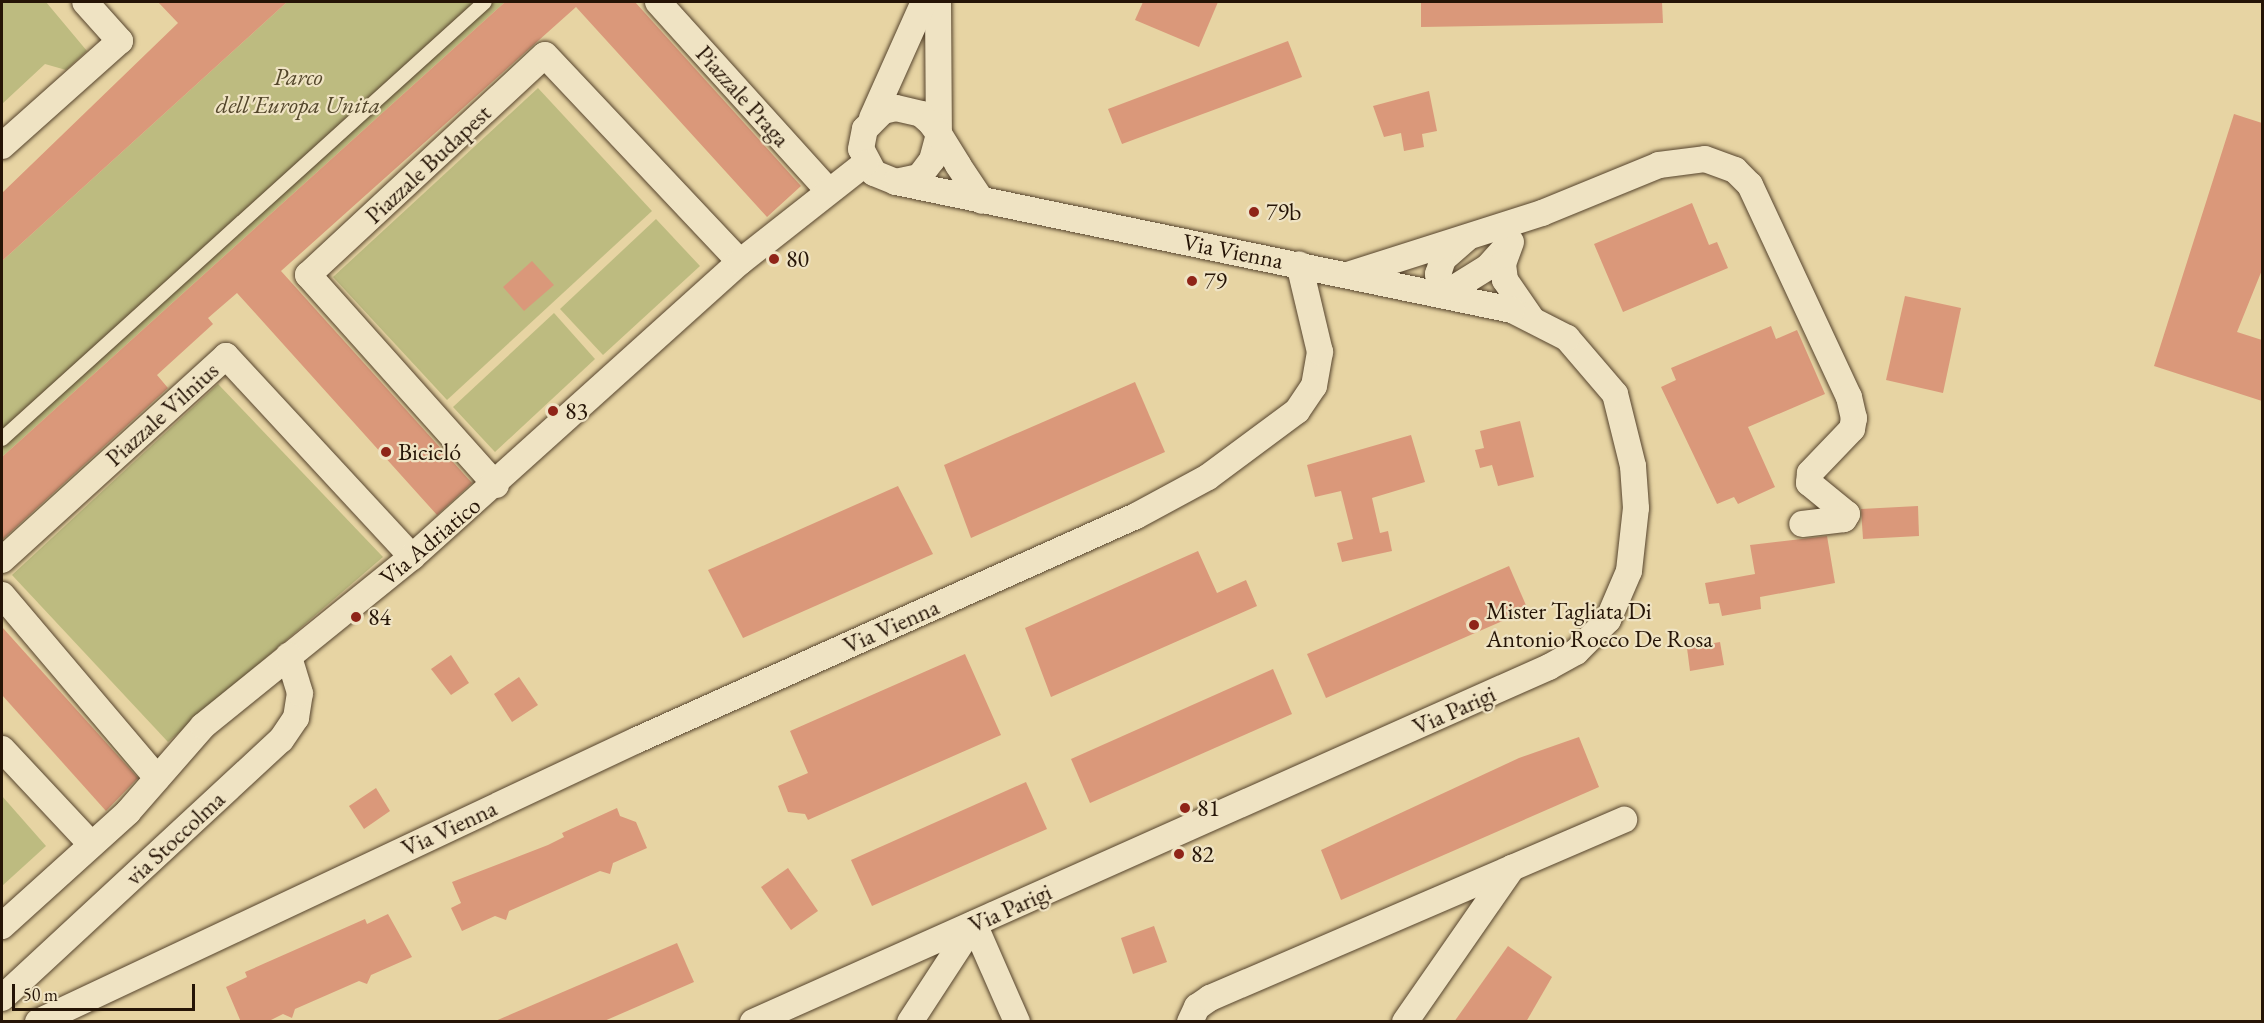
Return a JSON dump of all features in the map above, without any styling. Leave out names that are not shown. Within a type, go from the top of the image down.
[{"type":"street","points":[[2,146],[120,41],[86,2]]},
{"type":"street","name":"Piazzale Praga","points":[[658,2],[829,191]]},
{"type":"street","points":[[924,2],[861,139],[866,163],[877,176],[896,182],[925,172],[939,134],[938,2]]},
{"type":"street","name":"Piazzale Budapest","points":[[496,485],[308,275],[545,55],[740,262]]},
{"type":"street","points":[[872,118],[896,108],[909,109],[921,114],[939,134],[982,201]]},
{"type":"street","points":[[1348,274],[1542,213],[1674,161],[1720,163],[1735,170],[1749,185],[1849,397],[1854,418],[1852,429],[1810,472],[1813,488],[1836,500],[1847,514],[1844,519],[1802,524]]},
{"type":"street","name":"Via Adriatico","points":[[2,926],[158,778],[203,726],[412,557],[496,485],[740,262],[866,163]]},
{"type":"street","name":"Via Vienna","points":[[38,1022],[637,740],[1136,516],[1208,477],[1297,411],[1314,386],[1319,343],[1299,264],[896,182]]},
{"type":"street","points":[[1479,231],[1443,259],[1438,274],[1443,295],[1488,267],[1542,213]]},
{"type":"street","points":[[1508,245],[1505,280],[1534,321]]},
{"type":"street","name":"Via Parigi","points":[[753,1022],[1549,668],[1576,652],[1608,620],[1629,571],[1636,508],[1631,456],[1615,394],[1567,338],[1512,310],[1299,264]]},
{"type":"street","name":"Piazzale Vilnius","points":[[2,560],[226,356],[412,557]]},
{"type":"street","points":[[2,595],[158,778]]},
{"type":"street","name":"via Stoccolma","points":[[2,998],[281,740],[296,718],[300,693],[289,656]]},
{"type":"street","points":[[2,749],[91,844]]},
{"type":"street","points":[[1190,1022],[1197,1007],[1210,998],[1624,820]]},
{"type":"street","points":[[1405,1022],[1512,868]]},
{"type":"street","points":[[910,1022],[975,924]]},
{"type":"street","points":[[975,924],[1017,1022]]},
{"type":"lane","points":[[2,439],[485,2]]},
{"type":"green space","points":[[2,2],[46,2],[87,51],[66,70],[45,64],[2,104]]},
{"type":"green space","name":"Parco dell'Europa Unita","points":[[287,2],[505,2],[2,457],[2,261]]},
{"type":"green space","points":[[538,88],[652,211],[447,400],[333,277]]},
{"type":"green space","points":[[656,219],[700,266],[603,355],[560,309]]},
{"type":"green space","points":[[554,313],[595,359],[495,452],[453,407]]},
{"type":"green space","points":[[218,384],[383,557],[168,742],[12,575]]},
{"type":"green space","points":[[2,796],[46,846],[2,886]]},
{"type":"building","points":[[158,2],[287,2],[2,261],[2,193],[178,23]]},
{"type":"building","points":[[505,2],[635,2],[801,186],[767,217],[576,7],[281,271],[472,483],[437,515],[237,293],[208,318],[213,324],[157,375],[168,388],[2,540],[2,457]]},
{"type":"building","points":[[1143,2],[1218,2],[1199,47],[1135,20]]},
{"type":"building","points":[[1421,2],[1662,2],[1663,23],[1421,27]]},
{"type":"building","points":[[1288,41],[1302,77],[1122,144],[1108,109]]},
{"type":"building","points":[[1429,91],[1437,131],[1422,134],[1424,147],[1404,151],[1401,133],[1384,137],[1373,106]]},
{"type":"building","points":[[2234,114],[2262,123],[2262,270],[2237,332],[2262,340],[2262,401],[2154,366]]},
{"type":"building","points":[[1692,203],[1709,245],[1717,242],[1728,268],[1623,312],[1594,244]]},
{"type":"building","points":[[532,261],[554,285],[524,311],[503,287]]},
{"type":"building","points":[[1905,296],[1961,308],[1943,393],[1886,380]]},
{"type":"building","points":[[1771,326],[1776,339],[1797,330],[1825,394],[1748,427],[1775,487],[1738,504],[1734,497],[1717,504],[1661,387],[1676,380],[1671,368]]},
{"type":"building","points":[[1135,382],[1165,452],[971,538],[944,465]]},
{"type":"building","points":[[1520,421],[1534,477],[1498,486],[1492,465],[1480,468],[1475,450],[1484,448],[1480,431]]},
{"type":"building","points":[[1411,435],[1425,482],[1372,498],[1380,533],[1388,531],[1392,551],[1342,562],[1337,543],[1353,539],[1341,491],[1315,497],[1307,465]]},
{"type":"building","points":[[898,486],[933,554],[743,638],[708,570]]},
{"type":"building","points":[[1918,506],[1919,536],[1863,539],[1861,509]]},
{"type":"building","points":[[1827,536],[1835,583],[1760,597],[1761,609],[1722,616],[1719,603],[1709,604],[1705,583],[1755,574],[1750,545]]},
{"type":"building","points":[[1198,551],[1217,593],[1246,580],[1257,606],[1051,697],[1025,628]]},
{"type":"building","points":[[1509,566],[1528,610],[1326,698],[1307,654]]},
{"type":"building","points":[[2,627],[138,778],[106,811],[2,695]]},
{"type":"building","points":[[1720,642],[1724,665],[1690,671],[1687,648]]},
{"type":"building","points":[[965,654],[1001,735],[808,820],[805,814],[788,812],[778,786],[808,773],[790,731]]},
{"type":"building","points":[[451,655],[469,683],[451,695],[431,669]]},
{"type":"building","points":[[1273,669],[1292,714],[1090,803],[1071,759]]},
{"type":"building","points":[[519,677],[538,705],[512,722],[494,694]]},
{"type":"building","points":[[1579,737],[1599,787],[1341,900],[1321,850],[1519,758]]},
{"type":"building","points":[[1026,782],[1047,829],[872,906],[851,860]]},
{"type":"building","points":[[376,788],[390,811],[364,829],[349,806]]},
{"type":"building","points":[[617,808],[620,816],[636,822],[647,848],[613,863],[610,874],[600,871],[509,911],[506,920],[495,916],[462,931],[451,908],[461,903],[452,882],[548,845],[564,837],[562,833]]},
{"type":"building","points":[[788,868],[818,911],[791,930],[761,887]]},
{"type":"building","points":[[388,914],[412,957],[371,975],[367,984],[359,981],[295,1009],[292,1018],[283,1014],[267,1022],[241,1022],[226,987],[247,977],[245,972],[365,919],[367,924]]},
{"type":"building","points":[[1154,926],[1167,962],[1133,974],[1121,938]]},
{"type":"building","points":[[677,943],[694,982],[602,1022],[493,1022]]},
{"type":"building","points":[[1508,946],[1552,977],[1526,1022],[1454,1022]]},
{"type":"place","name":"79b","points":[[1254,212]]},
{"type":"place","name":"80","points":[[774,259]]},
{"type":"place","name":"79","points":[[1192,281]]},
{"type":"place","name":"83","points":[[553,411]]},
{"type":"place","name":"Bicicló","points":[[386,452]]},
{"type":"place","name":"84","points":[[356,617]]},
{"type":"place","name":"Mister Tagliata Di Antonio Rocco De Rosa","points":[[1474,625]]},
{"type":"place","name":"81","points":[[1185,808]]},
{"type":"place","name":"82","points":[[1179,854]]}]
